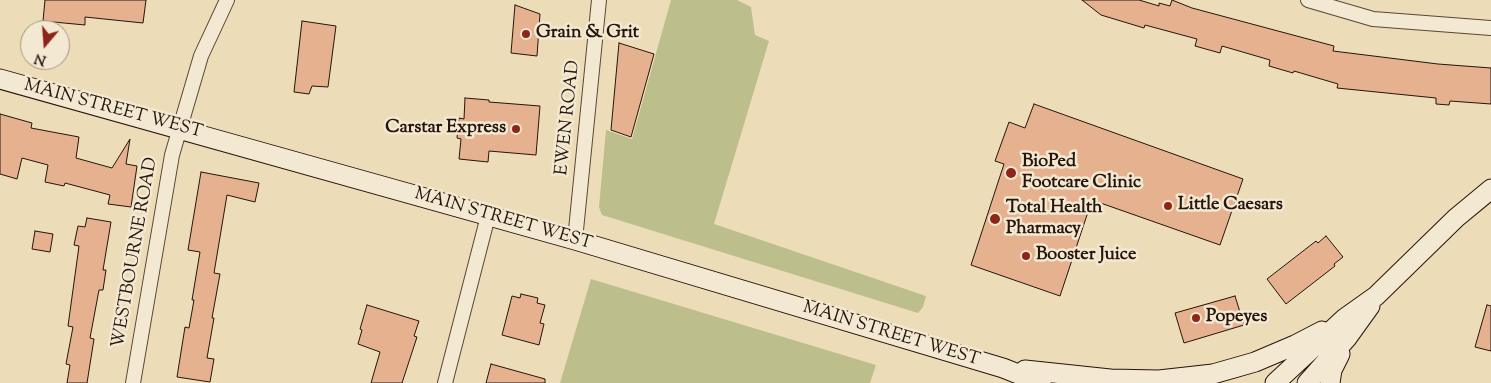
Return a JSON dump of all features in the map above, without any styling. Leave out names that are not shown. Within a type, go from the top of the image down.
[{"type":"main road","name":"MAIN STREET WEST","points":[[0,79],[575,240],[1003,368],[1041,383]]},
{"type":"main road","points":[[1275,383],[1345,318],[1376,296],[1456,218],[1491,189]]},
{"type":"main road","points":[[1307,383],[1347,338],[1376,296]]},
{"type":"main road","name":"MAIN STREET WEST","points":[[1003,368],[1117,381],[1159,380],[1213,374],[1255,362],[1295,345],[1345,318]]},
{"type":"main road","points":[[1330,383],[1332,370],[1347,338]]},
{"type":"street","name":"WESTBOURNE ROAD","points":[[132,383],[172,155],[201,56],[227,0]]},
{"type":"street","name":"EWEN ROAD","points":[[575,240],[599,0]]},
{"type":"street","points":[[1308,0],[1373,19],[1491,28]]},
{"type":"street","points":[[445,383],[488,216]]},
{"type":"green space","points":[[671,0],[737,0],[751,7],[755,35],[769,41],[714,224],[926,296],[923,307],[918,313],[602,215],[599,207],[606,130],[632,139]]},
{"type":"green space","points":[[591,279],[876,365],[870,383],[560,383]]},
{"type":"building","points":[[45,0],[146,0],[143,23],[85,17],[85,25],[70,24],[70,20],[43,20]]},
{"type":"building","points":[[1082,0],[1139,0],[1159,6],[1159,3],[1170,6],[1172,0],[1192,8],[1334,46],[1333,51],[1438,64],[1491,68],[1491,104],[1450,101],[1449,105],[1436,104],[1436,98],[1337,88],[1338,84],[1269,66],[1270,60],[1222,46],[1220,53],[1195,46],[1197,39],[1145,25],[1144,28],[1101,15]]},
{"type":"building","name":"Grain & Grit","points":[[515,5],[540,14],[537,56],[511,53]]},
{"type":"building","points":[[302,21],[336,26],[328,87],[312,86],[309,94],[294,92]]},
{"type":"building","points":[[619,43],[654,54],[631,137],[611,130]]},
{"type":"building","points":[[465,98],[540,106],[536,155],[489,151],[488,162],[459,159],[461,139],[457,138],[459,118],[464,119]]},
{"type":"building","points":[[1034,104],[1243,179],[1220,245],[1092,200],[1060,296],[971,265],[1004,164],[995,161],[1009,122],[1025,128]]},
{"type":"building","points":[[0,114],[32,123],[31,128],[79,137],[76,158],[112,168],[130,139],[126,164],[137,166],[131,207],[108,204],[110,195],[65,183],[64,186],[45,182],[48,165],[22,158],[17,179],[0,174]]},
{"type":"building","points":[[201,172],[259,183],[255,202],[227,195],[214,273],[220,274],[207,358],[214,359],[210,382],[177,377],[185,327],[189,328],[200,252],[188,250]]},
{"type":"building","points":[[87,218],[111,222],[103,270],[106,270],[103,290],[99,290],[90,338],[94,339],[87,383],[67,383],[70,365],[66,364],[73,327],[68,326],[79,246],[74,245],[78,226],[85,227]]},
{"type":"building","points":[[35,231],[53,234],[50,252],[32,249]]},
{"type":"building","points":[[1326,236],[1343,257],[1334,264],[1335,266],[1286,304],[1267,279],[1316,241],[1318,243]]},
{"type":"building","points":[[521,294],[538,298],[537,303],[545,305],[540,323],[544,324],[539,345],[502,335],[512,296],[520,298]]},
{"type":"building","points":[[1235,296],[1244,325],[1184,343],[1175,313]]},
{"type":"building","points":[[367,305],[419,321],[414,336],[417,337],[402,383],[371,383],[380,352],[358,344]]},
{"type":"building","points":[[1487,305],[1491,306],[1491,351],[1475,347]]},
{"type":"building","points":[[491,364],[545,379],[545,383],[486,383]]},
{"type":"place","name":"Grain & Grit","points":[[526,34]]},
{"type":"place","name":"Carstar Express","points":[[516,129]]},
{"type":"place","name":"BioPed Footcare Clinic","points":[[1011,173]]},
{"type":"place","name":"Little Caesars","points":[[1168,206]]},
{"type":"place","name":"Total Health Pharmacy","points":[[995,219]]},
{"type":"place","name":"Booster Juice","points":[[1026,256]]},
{"type":"place","name":"Popeyes","points":[[1196,318]]}]
